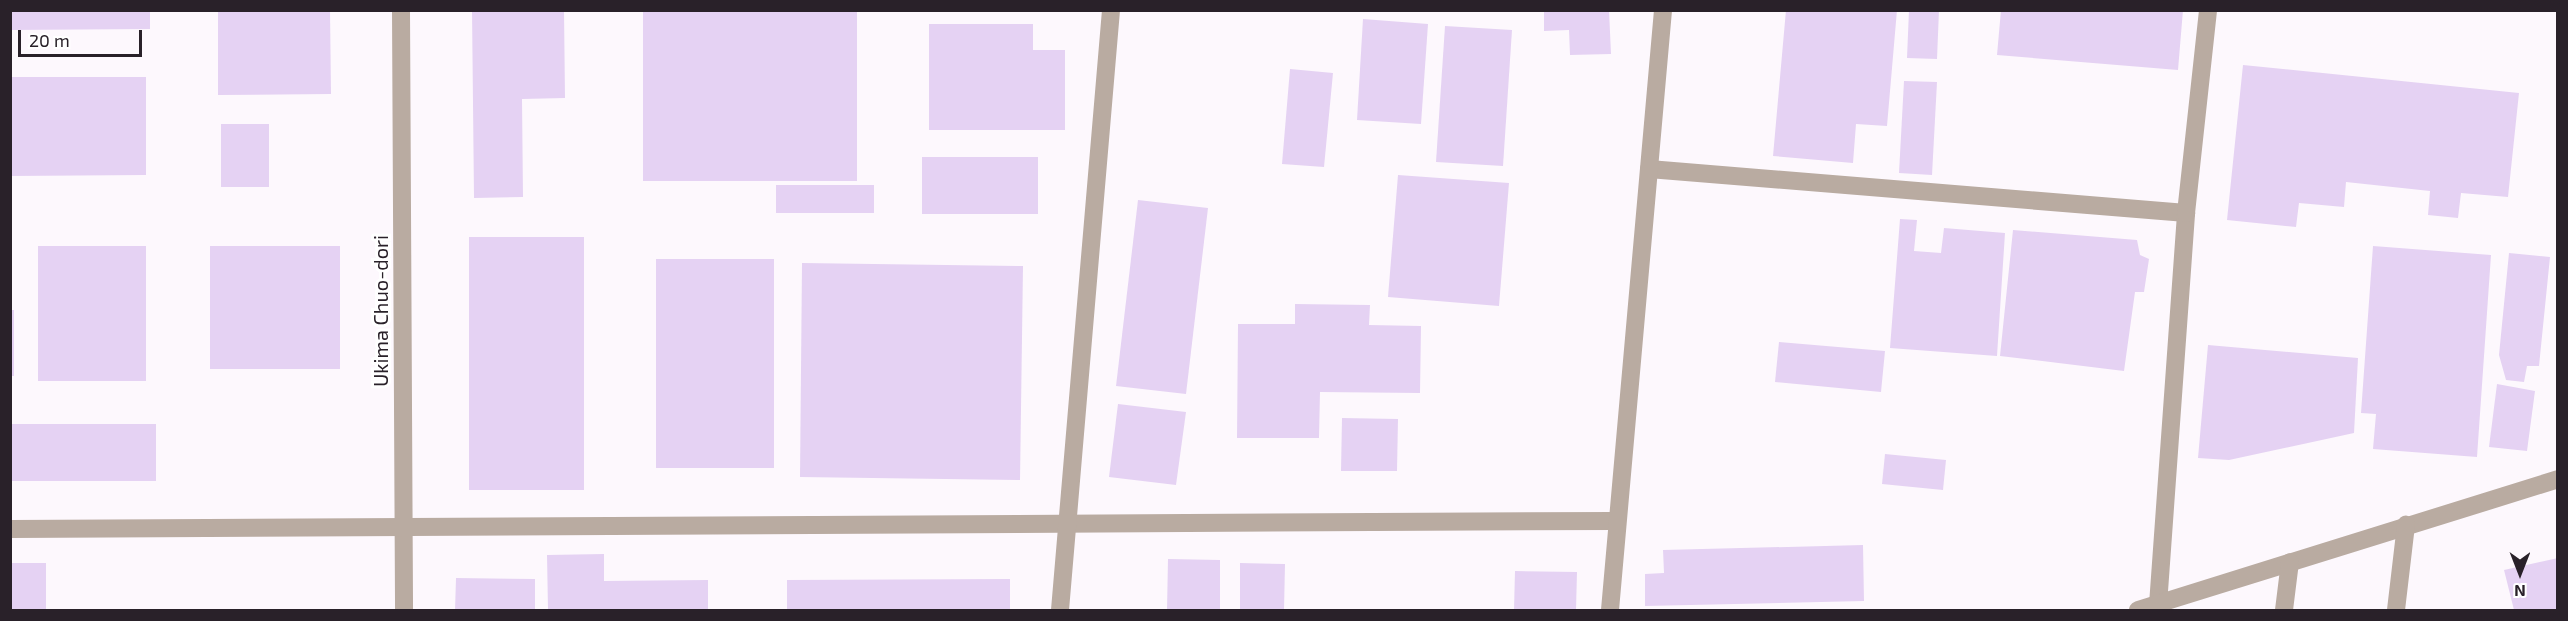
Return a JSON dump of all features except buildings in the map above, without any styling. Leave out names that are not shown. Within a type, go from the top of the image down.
[{"type":"street","name":"Ukima Chuo-dori","points":[[401,10],[404,610]]},
{"type":"street","points":[[1060,610],[1070,524],[1112,10]]},
{"type":"street","points":[[1610,610],[1615,521],[1663,10]]},
{"type":"street","points":[[2158,604],[2186,213],[2208,10]]},
{"type":"street","points":[[1649,169],[2186,213]]},
{"type":"street","points":[[2138,610],[2558,479]]},
{"type":"street","points":[[10,529],[1615,521]]},
{"type":"street","points":[[2396,610],[2406,525]]},
{"type":"street","points":[[2284,610],[2290,562]]}]
